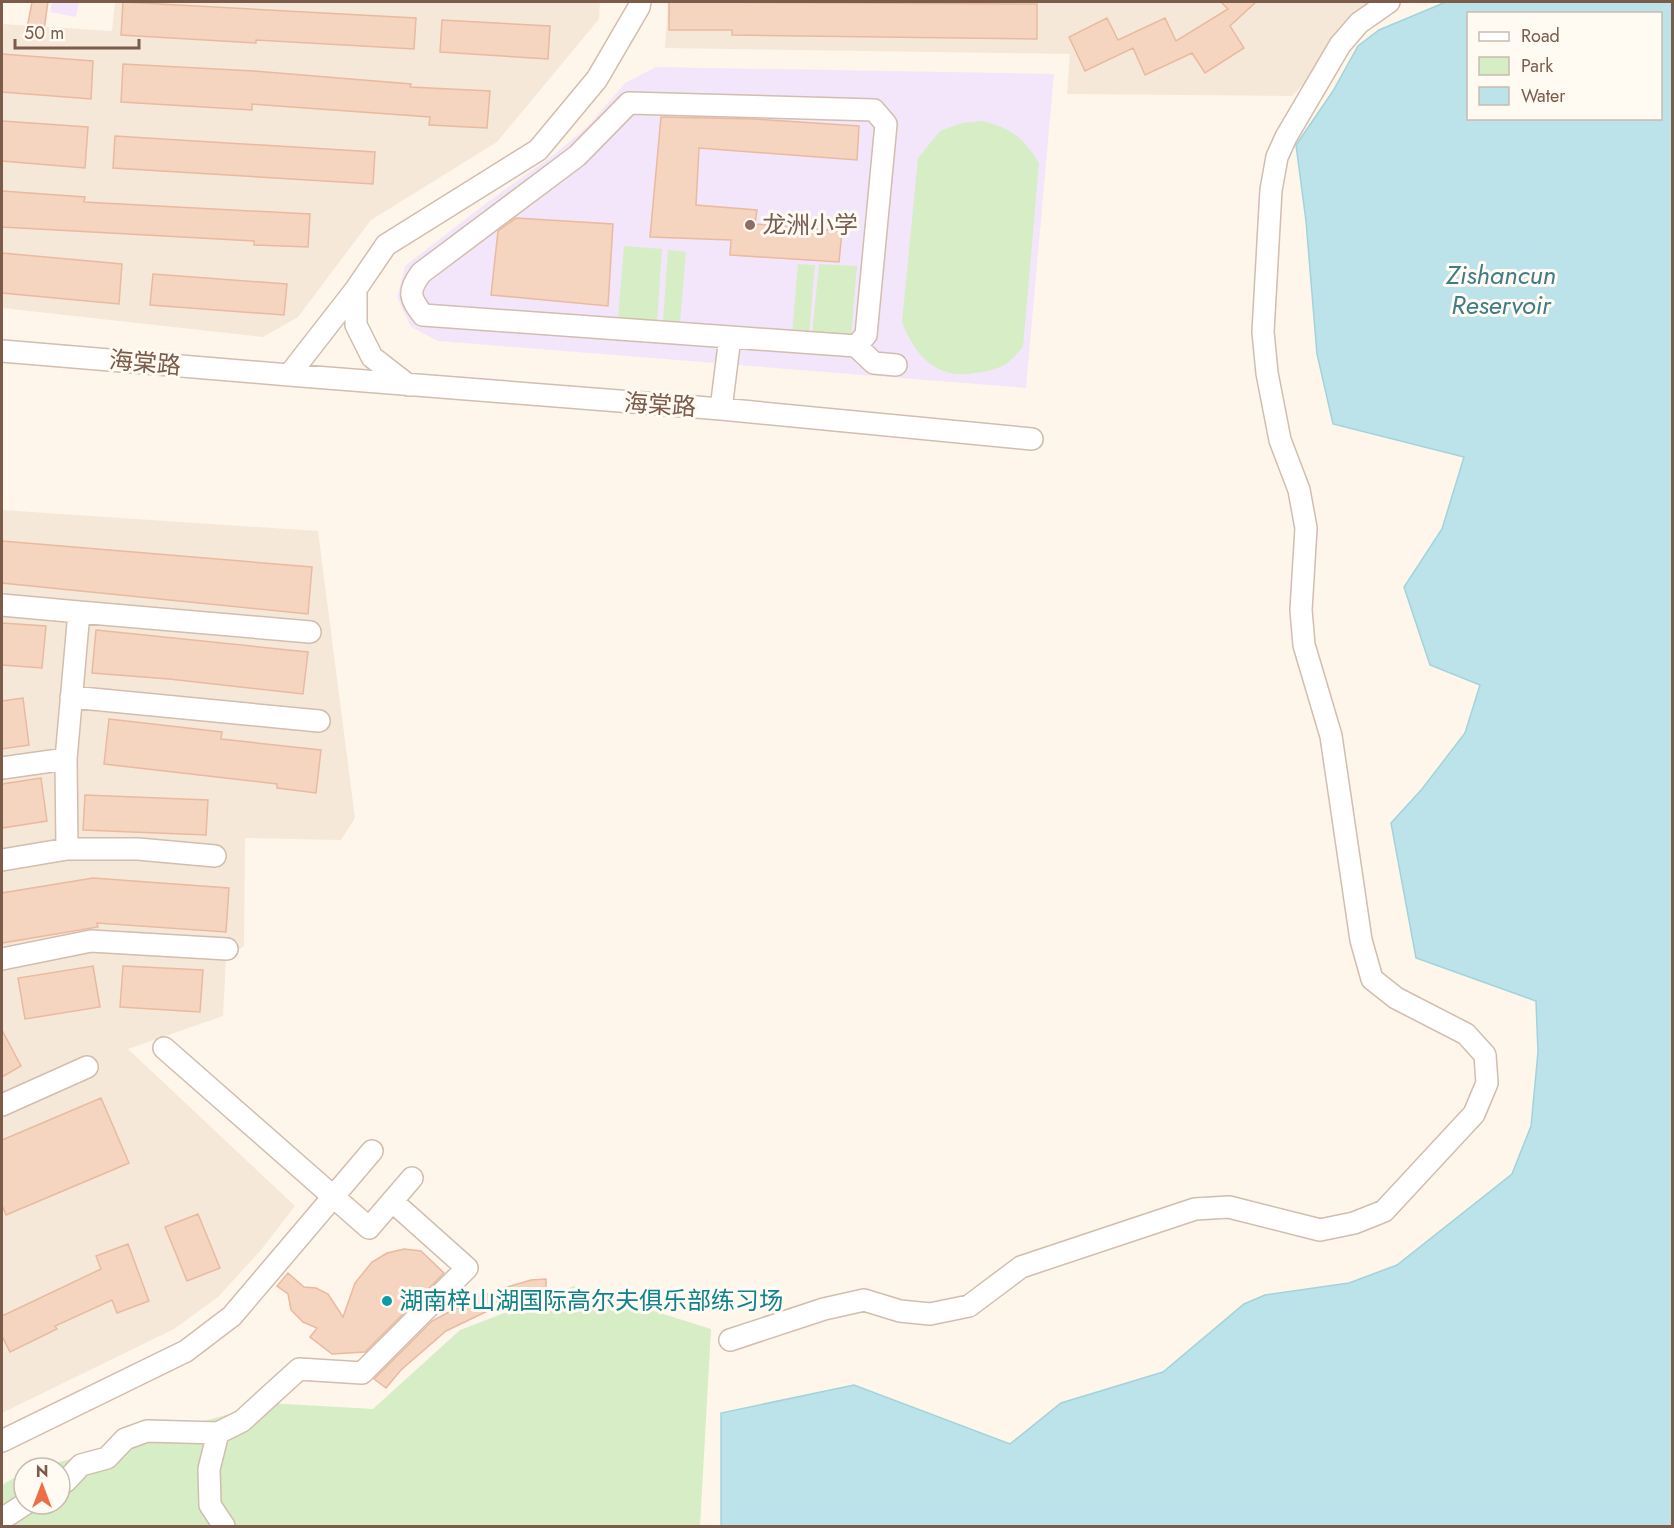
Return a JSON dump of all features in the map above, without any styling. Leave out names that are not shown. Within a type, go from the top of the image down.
[{"type":"street","points":[[289,375],[356,289],[386,245],[538,150],[597,79],[639,8],[640,2]]},
{"type":"street","points":[[730,1340],[824,1309],[864,1300],[900,1311],[930,1314],[969,1306],[1021,1267],[1195,1209],[1229,1207],[1320,1230],[1354,1223],[1384,1211],[1474,1114],[1487,1083],[1485,1055],[1466,1034],[1396,998],[1372,979],[1361,940],[1331,736],[1304,645],[1301,610],[1306,528],[1299,490],[1280,440],[1267,373],[1264,343],[1271,190],[1277,157],[1286,137],[1340,45],[1359,23],[1389,2]]},
{"type":"street","points":[[856,346],[866,335],[886,124],[874,110],[629,103],[577,156],[421,273],[412,285],[412,300],[423,315],[856,346],[874,363],[896,365]]},
{"type":"street","points":[[356,289],[356,325],[372,357],[408,385]]},
{"type":"street","points":[[721,410],[730,337]]},
{"type":"street","name":"海棠路","points":[[2,351],[721,410],[1032,439]]},
{"type":"street","points":[[2,606],[310,632]]},
{"type":"street","points":[[67,849],[66,759],[79,612]]},
{"type":"street","points":[[71,697],[319,721]]},
{"type":"street","points":[[2,768],[66,759]]},
{"type":"street","points":[[2,860],[67,849],[138,849],[215,856]]},
{"type":"street","points":[[2,959],[91,941],[227,949]]},
{"type":"street","points":[[164,1048],[369,1228],[412,1178]]},
{"type":"street","points":[[2,1105],[87,1067]]},
{"type":"street","points":[[2,1441],[186,1351],[232,1316],[372,1150]]},
{"type":"street","points":[[72,1474],[81,1464],[107,1458],[125,1439],[147,1431],[218,1433],[242,1421],[299,1369],[362,1373],[467,1268],[392,1201]]},
{"type":"street","points":[[218,1433],[209,1469],[210,1504],[224,1527]]},
{"type":"shaded area","points":[[52,2],[79,2],[76,17],[50,12]]},
{"type":"shaded area","points":[[115,2],[600,2],[599,19],[497,142],[371,220],[298,317],[263,337],[2,308],[2,24],[112,31]]},
{"type":"shaded area","points":[[668,2],[1385,2],[1292,96],[1067,94],[1070,54],[665,48]]},
{"type":"shaded area","name":"龙洲小学","points":[[656,67],[1054,74],[1026,388],[438,341],[411,327],[397,297],[405,266],[556,153],[588,126],[625,83]]},
{"type":"shaded area","points":[[2,510],[318,531],[355,818],[341,840],[245,838],[244,946],[226,958],[223,1016],[128,1049],[295,1206],[261,1250],[218,1297],[174,1329],[2,1413]]},
{"type":"green space","points":[[983,121],[1016,135],[1039,163],[1023,347],[1006,364],[995,369],[961,374],[949,373],[929,363],[921,355],[902,322],[918,158],[940,131],[962,123]]},
{"type":"green space","points":[[624,246],[662,249],[657,321],[618,319]]},
{"type":"green space","points":[[668,250],[686,252],[680,322],[663,321]]},
{"type":"green space","points":[[798,264],[815,265],[809,335],[792,334]]},
{"type":"green space","points":[[819,264],[857,266],[851,337],[812,335]]},
{"type":"green space","points":[[574,1286],[711,1329],[700,1526],[2,1526],[2,1485],[12,1479],[12,1516],[72,1516],[72,1458],[268,1403],[373,1409],[460,1330]]},
{"type":"water","name":"Zishancun Reservoir","points":[[1446,2],[1672,2],[1672,1526],[721,1526],[721,1413],[854,1385],[1010,1444],[1061,1403],[1163,1372],[1244,1304],[1265,1295],[1349,1283],[1397,1265],[1512,1174],[1531,1126],[1538,1052],[1536,1001],[1416,958],[1391,823],[1422,789],[1465,733],[1480,685],[1430,665],[1404,587],[1442,529],[1464,457],[1333,424],[1317,354],[1306,221],[1296,145],[1333,91],[1358,46],[1379,30]]},
{"type":"building","points":[[32,2],[48,2],[44,30],[27,28]]},
{"type":"building","points":[[123,2],[416,18],[414,49],[121,35]]},
{"type":"building","points":[[669,2],[1037,4],[1037,39],[732,35],[732,30],[669,30]]},
{"type":"building","points":[[1221,2],[1256,2],[1230,26],[1244,48],[1205,73],[1192,53],[1145,75],[1133,48],[1085,71],[1069,37],[1107,18],[1118,40],[1165,18],[1176,41],[1228,9]]},
{"type":"building","points":[[442,20],[550,26],[548,59],[440,52]]},
{"type":"building","points":[[2,54],[93,61],[91,99],[2,92]]},
{"type":"building","points":[[123,64],[254,71],[411,84],[410,87],[490,91],[487,128],[429,125],[430,117],[252,104],[252,110],[121,102]]},
{"type":"building","points":[[661,117],[754,119],[859,126],[857,160],[699,148],[696,205],[757,210],[755,224],[842,231],[839,262],[730,255],[731,240],[650,237]]},
{"type":"building","points":[[2,121],[88,127],[85,168],[2,161]]},
{"type":"building","points":[[115,136],[375,152],[373,184],[113,168]]},
{"type":"building","points":[[2,191],[85,197],[84,202],[310,214],[308,247],[254,245],[254,241],[2,227]]},
{"type":"building","points":[[516,218],[613,224],[608,306],[491,295],[498,231]]},
{"type":"building","points":[[2,253],[122,264],[119,304],[2,293]]},
{"type":"building","points":[[153,274],[287,284],[284,315],[150,305]]},
{"type":"building","points":[[2,541],[312,567],[308,614],[2,583]]},
{"type":"building","points":[[2,623],[46,626],[42,668],[2,665]]},
{"type":"building","points":[[96,630],[308,652],[303,694],[92,673]]},
{"type":"building","points":[[23,698],[29,745],[2,749],[2,701]]},
{"type":"building","points":[[109,719],[222,732],[221,739],[321,750],[316,793],[277,788],[277,784],[104,764]]},
{"type":"building","points":[[41,778],[47,821],[2,828],[2,784]]},
{"type":"building","points":[[85,795],[208,800],[206,835],[83,830]]},
{"type":"building","points":[[93,878],[229,888],[226,932],[97,923],[98,927],[2,943],[2,893]]},
{"type":"building","points":[[93,966],[100,1007],[25,1019],[18,978]]},
{"type":"building","points":[[123,966],[203,970],[200,1012],[120,1007]]},
{"type":"building","points":[[2,1030],[21,1066],[2,1077]]},
{"type":"building","points":[[101,1098],[129,1163],[6,1215],[2,1205],[2,1140]]},
{"type":"building","points":[[198,1214],[220,1268],[187,1281],[165,1227]]},
{"type":"building","points":[[128,1244],[149,1301],[117,1313],[112,1300],[55,1326],[57,1329],[10,1352],[2,1336],[2,1316],[101,1269],[96,1256]]},
{"type":"building","name":"湖南梓山湖国际高尔夫俱乐部练习场","points":[[404,1249],[421,1251],[444,1273],[365,1352],[332,1354],[310,1337],[317,1328],[303,1322],[291,1310],[288,1294],[277,1286],[288,1273],[304,1287],[316,1288],[328,1294],[343,1317],[355,1283],[372,1262],[387,1253]]},
{"type":"building","points":[[546,1279],[546,1294],[500,1305],[446,1331],[401,1370],[386,1388],[374,1379],[432,1321],[497,1290],[531,1280]]},
{"type":"place","name":"龙洲小学","points":[[750,225]]},
{"type":"place","name":"湖南梓山湖国际高尔夫俱乐部练习场","points":[[387,1301]]}]
